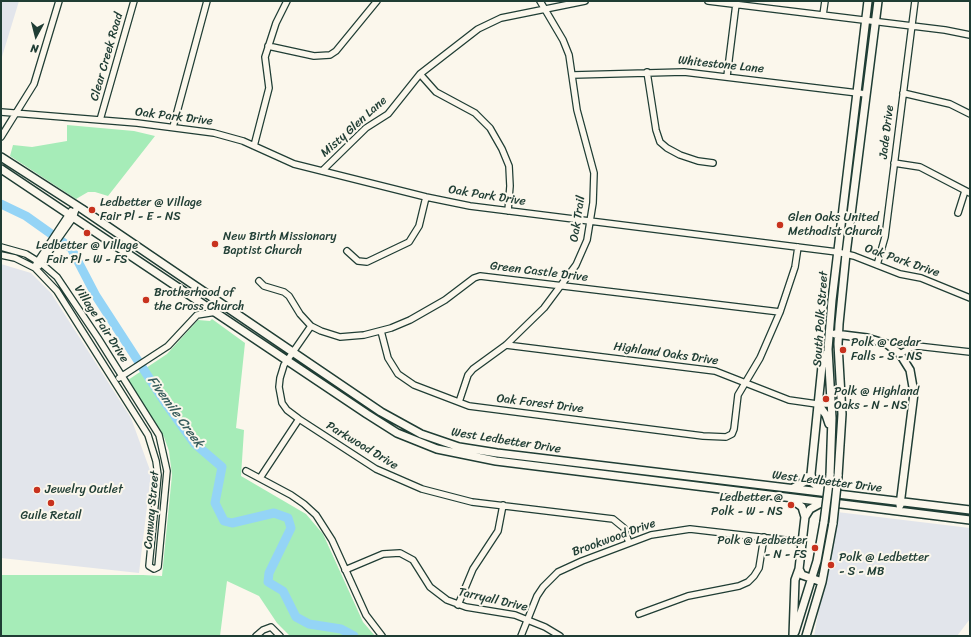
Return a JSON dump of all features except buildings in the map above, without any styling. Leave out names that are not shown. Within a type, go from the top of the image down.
[{"type":"main road","name":"South Polk Street","points":[[794,636],[819,554],[830,475],[831,405],[828,349],[829,333],[837,252],[868,1]]},
{"type":"main road","name":"South Polk Street","points":[[806,636],[822,582],[833,523],[838,476],[842,404],[839,334],[846,254],[878,1]]},
{"type":"main road","name":"West Ledbetter Drive","points":[[1,157],[77,206],[381,412],[408,428],[432,439],[459,447],[497,453],[970,510]]},
{"type":"main road","name":"West Ledbetter Drive","points":[[1,169],[68,219],[216,312],[287,361],[397,433],[437,449],[496,461],[970,520]]},
{"type":"main road","points":[[844,194],[854,195]]},
{"type":"main road","points":[[829,333],[877,340],[887,344],[900,354],[910,370],[914,393],[899,512]]},
{"type":"main road","points":[[828,349],[822,366],[810,474],[812,482],[816,486],[833,493]]},
{"type":"main road","points":[[817,404],[827,417],[831,432]]},
{"type":"main road","points":[[496,461],[497,453]]},
{"type":"main road","points":[[791,488],[799,486],[806,481],[810,474]]},
{"type":"main road","points":[[728,490],[729,481]]},
{"type":"main road","points":[[790,498],[802,507],[805,517],[799,569],[796,580],[794,636]]},
{"type":"main road","points":[[805,517],[810,509],[823,502]]},
{"type":"main road","points":[[799,569],[802,575],[822,582]]},
{"type":"street","points":[[1,137],[24,102],[36,79],[59,1]]},
{"type":"street","name":"Clear Creek Road","points":[[100,120],[134,1]]},
{"type":"street","points":[[173,127],[208,1]]},
{"type":"street","points":[[254,146],[268,95],[268,81],[265,63],[268,46],[276,23],[287,1]]},
{"type":"street","points":[[268,46],[314,56],[330,55],[336,51],[377,1]]},
{"type":"street","name":"Oak Trail","points":[[459,402],[468,374],[506,345],[544,308],[562,285],[585,248],[590,221],[594,173],[577,110],[573,75],[564,40],[540,1]]},
{"type":"street","name":"Misty Glen Lane","points":[[322,171],[366,128],[388,114],[420,74],[452,48],[489,23],[511,15],[585,1]]},
{"type":"street","points":[[708,1],[866,20],[970,35]]},
{"type":"street","points":[[823,15],[825,1]]},
{"type":"street","name":"Jade Drive","points":[[877,265],[885,237],[914,1]]},
{"type":"street","points":[[727,76],[736,4]]},
{"type":"street","points":[[647,72],[656,130],[660,142],[667,148],[680,155],[698,161],[713,162]]},
{"type":"street","name":"Whitestone Lane","points":[[573,75],[684,72],[866,94]]},
{"type":"street","points":[[420,74],[436,92],[475,113],[490,128],[502,149],[509,166],[510,186],[508,211]]},
{"type":"street","points":[[903,93],[950,104],[970,114]]},
{"type":"street","name":"Oak Park Drive","points":[[1,112],[100,120],[214,132],[231,136],[283,160],[426,197],[470,206],[837,252],[900,274],[920,278],[970,298]]},
{"type":"street","points":[[894,163],[920,167],[968,192],[958,213]]},
{"type":"street","points":[[347,251],[358,261],[367,262],[409,242],[419,226],[426,197]]},
{"type":"street","points":[[35,268],[77,206]]},
{"type":"street","points":[[745,382],[760,358],[780,312],[793,272],[798,247]]},
{"type":"street","name":"Village Fair Drive","points":[[1,248],[26,254],[41,260],[63,284],[122,377]]},
{"type":"street","name":"Village Fair Drive","points":[[1,255],[15,258],[35,268],[58,291],[114,381]]},
{"type":"street","name":"Green Castle Drive","points":[[259,281],[264,286],[284,292],[290,296],[300,314],[311,326],[340,337],[350,337],[381,331],[410,320],[432,308],[474,278],[486,276],[780,312]]},
{"type":"street","points":[[114,381],[158,354],[177,337],[197,315],[216,312]]},
{"type":"street","name":"Parkwood Drive","points":[[311,326],[282,369],[280,378],[280,395],[287,410],[299,419],[358,459],[396,480],[453,498],[613,519],[624,528],[630,543]]},
{"type":"street","name":"Oak Forest Drive","points":[[381,331],[388,358],[398,374],[414,385],[459,402],[485,409],[703,436],[726,437],[732,434],[736,400],[745,382]]},
{"type":"street","name":"Highland Oaks Drive","points":[[506,345],[702,369],[722,373],[777,396],[817,404],[842,404]]},
{"type":"street","points":[[900,354],[917,346],[970,352]]},
{"type":"street","name":"Conway Street","points":[[114,381],[148,435],[156,461],[158,475],[149,566],[154,569],[158,567],[167,471],[159,435],[122,377]]},
{"type":"street","points":[[260,478],[299,419]]},
{"type":"street","points":[[246,471],[304,504],[316,515],[332,540],[366,615],[382,636]]},
{"type":"street","points":[[458,605],[472,568],[498,531],[502,505]]},
{"type":"street","name":"Brookwood Drive","points":[[521,636],[543,587],[558,572],[569,566],[658,533],[690,529],[802,542]]},
{"type":"street","points":[[639,614],[688,596],[739,586],[748,582],[759,568],[764,537]]},
{"type":"street","name":"Tarryall Drive","points":[[345,570],[383,554],[400,553],[413,560],[425,579],[437,593],[447,600],[458,605],[495,610],[528,619],[560,636]]},
{"type":"street","points":[[256,636],[271,626],[280,636]]},
{"type":"shaded area","points":[[1,1],[19,1],[1,60]]},
{"type":"shaded area","points":[[1,264],[31,273],[51,293],[131,418],[151,473],[139,573],[1,558]]},
{"type":"shaded area","points":[[837,512],[970,528],[970,619],[957,636],[814,636]]},
{"type":"green space","points":[[67,125],[134,131],[155,136],[108,196],[95,192],[88,192],[76,199],[10,156],[13,145],[32,147],[67,141]]},
{"type":"green space","points":[[212,319],[245,343],[236,428],[244,430],[241,476],[306,514],[323,534],[363,622],[375,636],[290,636],[277,623],[259,596],[227,581],[220,636],[1,636],[1,575],[162,576],[172,475],[169,451],[164,437],[128,380],[167,354],[198,320],[210,321]]},
{"type":"waterway","name":"Fivemile Creek","points":[[1,204],[26,216],[71,248],[96,296],[166,404],[194,443],[222,467],[215,503],[224,521],[232,523],[274,513],[288,518],[291,528],[269,573],[268,582],[283,591],[296,617],[309,624],[341,629],[354,636]]},
{"type":"place","name":"Ledbetter @ Village Fair Pl - E - NS","points":[[92,210]]},
{"type":"place","name":"Glen Oaks United Methodist Church","points":[[780,225]]},
{"type":"place","name":"Ledbetter @ Village Fair Pl - W - FS","points":[[87,233]]},
{"type":"place","name":"New Birth Missionary Baptist Church","points":[[215,244]]},
{"type":"place","name":"Brotherhood of the Cross Church","points":[[146,300]]},
{"type":"place","name":"Polk @ Cedar Falls - S - NS","points":[[843,350]]},
{"type":"place","name":"Polk @ Highland Oaks - N - NS","points":[[826,399]]},
{"type":"place","name":"Jewelry Outlet","points":[[37,490]]},
{"type":"place","name":"Guile Retail","points":[[51,503]]},
{"type":"place","name":"Ledbetter @ Polk - W - NS","points":[[791,505]]},
{"type":"place","name":"Polk @ Ledbetter - N - FS","points":[[815,548]]},
{"type":"place","name":"Polk @ Ledbetter - S - MB","points":[[831,565]]}]
